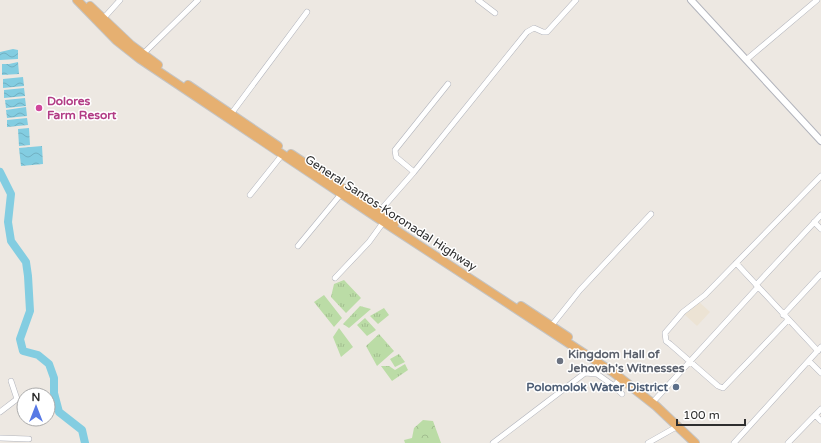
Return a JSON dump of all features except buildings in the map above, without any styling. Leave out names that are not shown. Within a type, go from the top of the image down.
[{"type":"highway","name":"General Santos-Koronadal Highway","points":[[77,0],[100,21],[166,74],[231,114],[385,220],[654,401],[695,443]]},
{"type":"highway","name":"General Santos-Koronadal Highway","points":[[84,0],[116,40],[282,155],[341,194],[377,214]]},
{"type":"highway","name":"General Santos-Koronadal Highway","points":[[385,220],[552,325],[616,369],[702,443]]},
{"type":"street","points":[[100,21],[120,0]]},
{"type":"street","points":[[143,54],[198,0]]},
{"type":"street","points":[[478,0],[495,13]]},
{"type":"street","points":[[377,214],[414,172],[527,32],[534,28],[547,32],[576,0]]},
{"type":"street","points":[[691,0],[821,141]]},
{"type":"street","points":[[746,60],[817,0]]},
{"type":"street","points":[[231,114],[307,12]]},
{"type":"street","points":[[414,172],[396,157],[395,150],[448,84]]},
{"type":"street","points":[[250,195],[282,155]]},
{"type":"street","points":[[788,320],[723,388],[718,386],[666,341],[665,333],[683,312],[705,295],[821,176]]},
{"type":"street","points":[[298,246],[341,194]]},
{"type":"street","points":[[552,325],[580,290],[651,214]]},
{"type":"street","points":[[335,278],[385,220]]},
{"type":"street","points":[[818,220],[821,230]]},
{"type":"street","points":[[654,401],[818,220]]},
{"type":"street","points":[[734,443],[819,349],[788,320],[736,263]]},
{"type":"street","points":[[784,315],[821,274]]},
{"type":"street","points":[[809,360],[821,373]]},
{"type":"street","points":[[493,443],[585,373],[597,374],[614,386],[622,394]]},
{"type":"street","points":[[614,386],[621,378]]},
{"type":"street","points":[[0,412],[17,399],[11,381]]},
{"type":"street","points":[[792,442],[821,409]]},
{"type":"street","points":[[815,415],[821,421]]},
{"type":"street","points":[[648,443],[678,426]]},
{"type":"street","points":[[0,438],[29,439]]},
{"type":"shaded area","points":[[697,300],[710,312],[697,326],[684,314]]},
{"type":"green space","points":[[344,280],[361,298],[346,313],[331,297],[334,284]]},
{"type":"green space","points":[[324,295],[342,318],[334,327],[314,302]]},
{"type":"green space","points":[[360,306],[371,309],[349,328],[343,324]]},
{"type":"green space","points":[[384,308],[389,315],[378,324],[370,316]]},
{"type":"green space","points":[[365,318],[376,330],[367,336],[357,325]]},
{"type":"green space","points":[[339,328],[353,347],[341,357],[333,337]]},
{"type":"green space","points":[[379,334],[394,351],[377,366],[366,346]]},
{"type":"green space","points":[[399,354],[405,362],[395,367],[390,359]]},
{"type":"green space","points":[[405,364],[408,370],[392,381],[381,366],[389,366],[395,370]]},
{"type":"green space","points":[[423,420],[433,421],[441,443],[405,443],[404,440],[412,438],[414,428]]},
{"type":"water","points":[[13,49],[18,50],[18,59],[0,60],[0,52]]},
{"type":"water","points":[[18,62],[19,74],[2,75],[2,64]]},
{"type":"water","points":[[23,77],[24,86],[3,88],[3,79]]},
{"type":"water","points":[[24,88],[25,96],[4,98],[4,90]]},
{"type":"water","points":[[25,98],[26,106],[6,108],[5,100]]},
{"type":"water","points":[[26,107],[27,116],[7,118],[6,110]]},
{"type":"water","points":[[27,118],[28,125],[7,127],[7,120]]},
{"type":"water","points":[[29,128],[30,145],[19,146],[18,129]]},
{"type":"water","points":[[42,146],[43,164],[21,166],[19,148]]},
{"type":"waterway","points":[[0,172],[11,194],[8,222],[11,241],[26,262],[28,276],[30,311],[20,339],[23,351],[38,355],[49,364],[54,378],[54,393],[59,412],[82,430],[85,443]]},
{"type":"place","name":"Dolores Farm Resort","points":[[39,108]]},
{"type":"place","name":"Kingdom Hall of Jehovah's Witnesses","points":[[560,361]]},
{"type":"place","name":"Polomolok Water District","points":[[676,387]]}]
